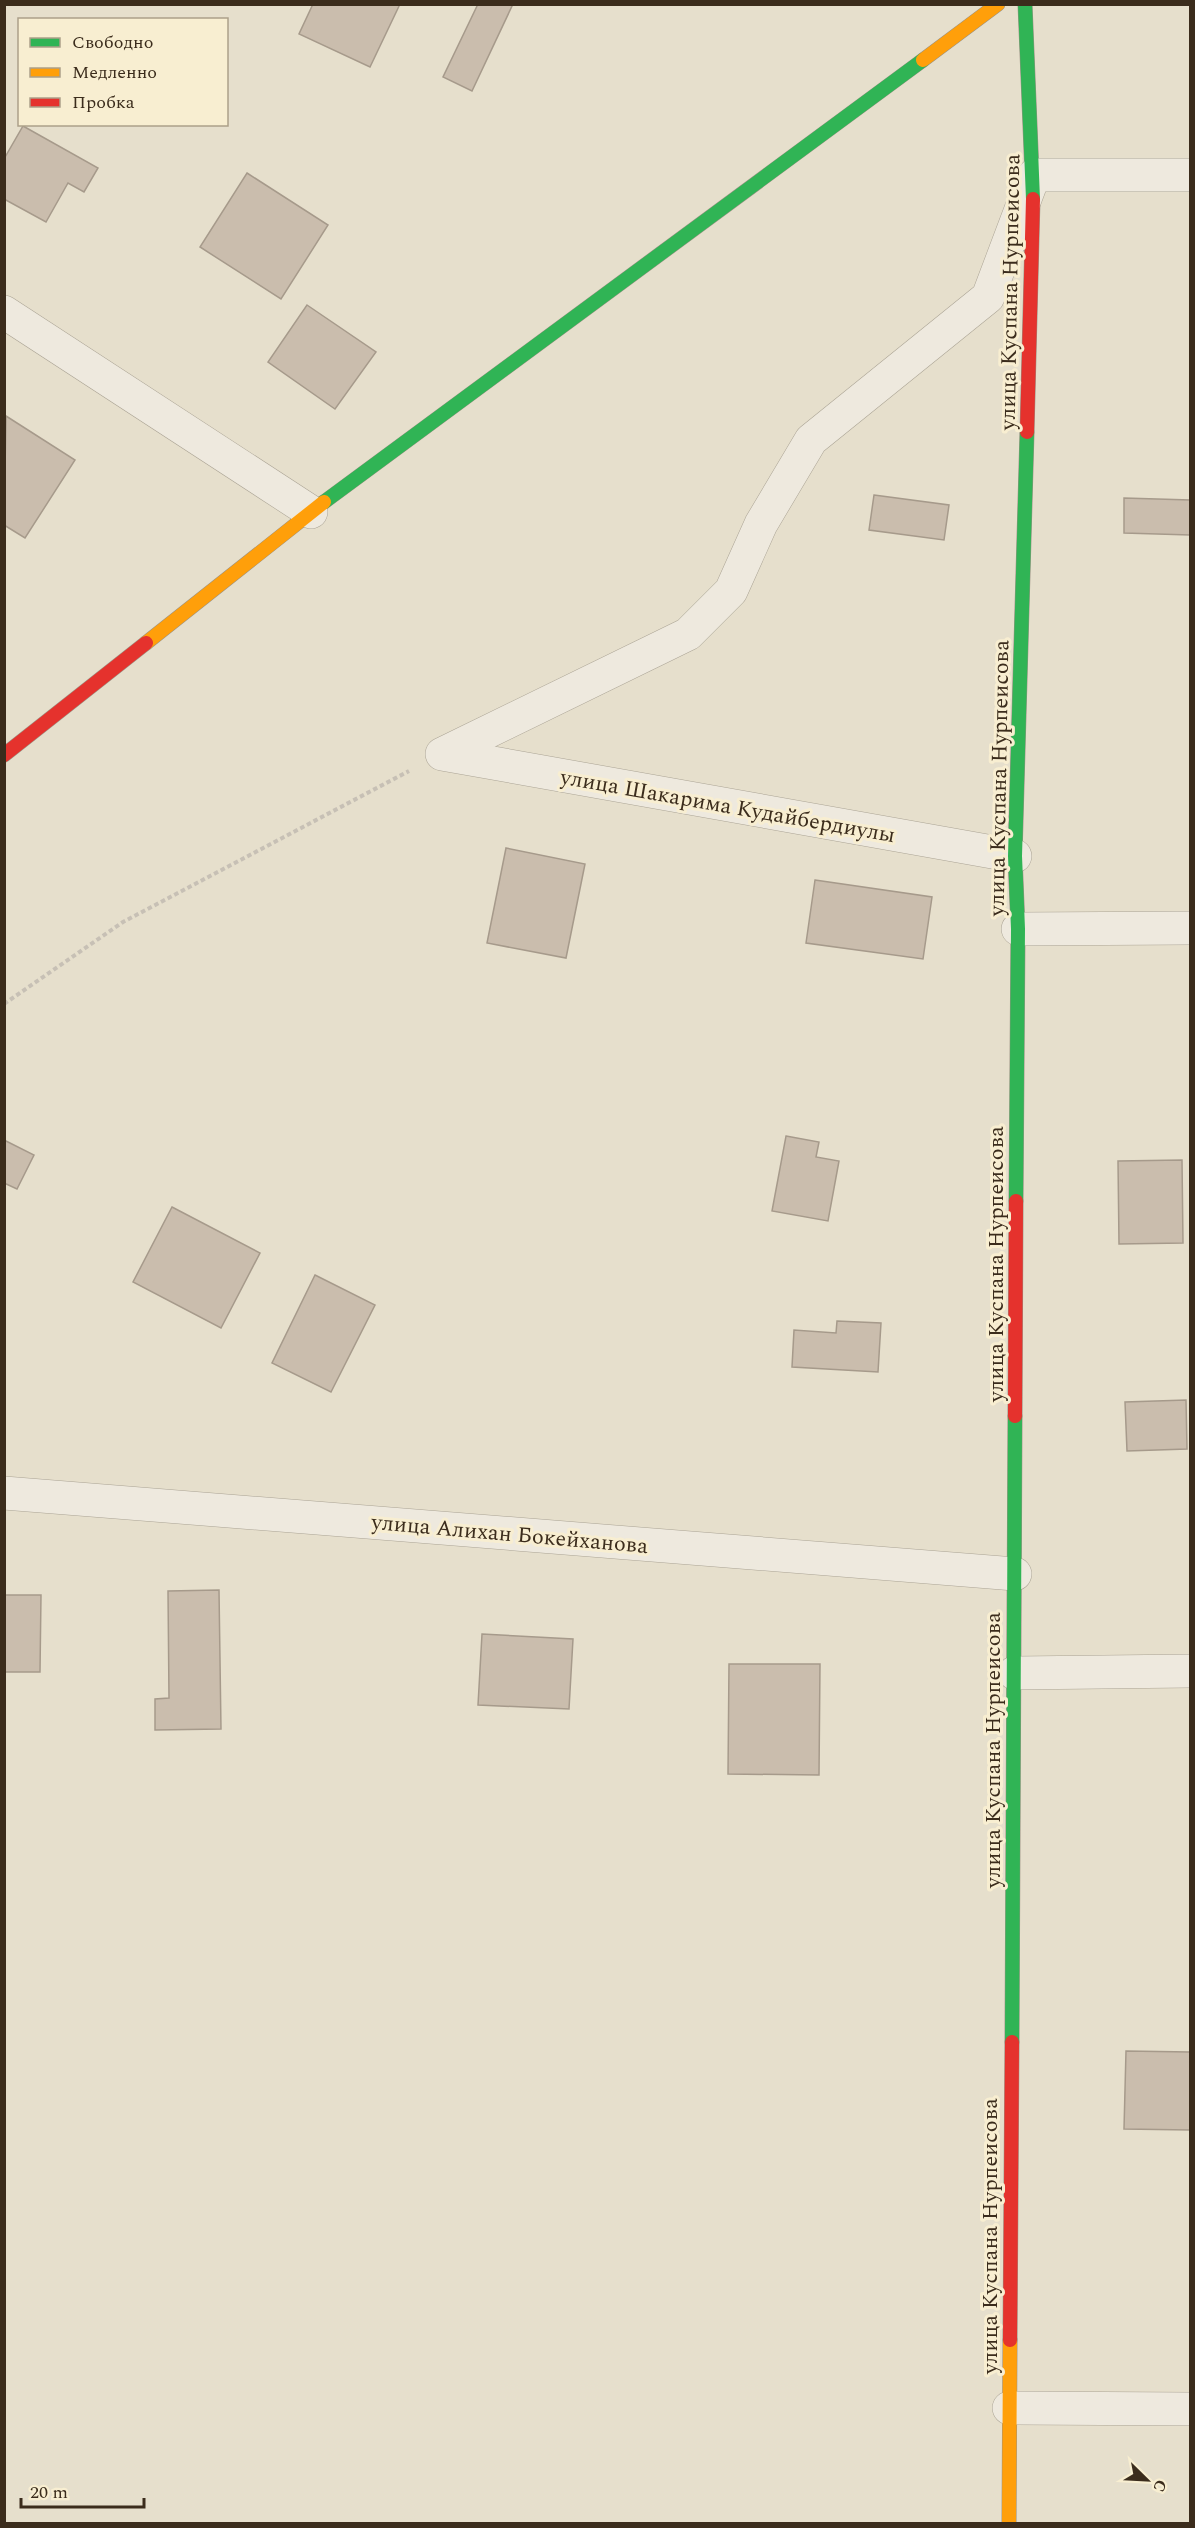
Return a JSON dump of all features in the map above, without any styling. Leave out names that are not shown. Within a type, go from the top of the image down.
[{"type":"street","points":[[4,755],[311,512],[998,4]]},
{"type":"street","name":"улица Куспана Нурпеисова","points":[[1009,2523],[1018,928],[1015,856],[1034,175],[1025,4]]},
{"type":"street","points":[[442,754],[688,634],[731,591],[761,524],[811,440],[988,297],[1034,175],[1191,175]]},
{"type":"street","points":[[4,312],[311,512]]},
{"type":"street","name":"улица Шакарима Кудайбердиулы","points":[[442,754],[1015,856]]},
{"type":"street","points":[[1018,928],[1191,928]]},
{"type":"street","name":"улица Алихан Бокейханова","points":[[4,1493],[1015,1574]]},
{"type":"street","points":[[1014,1673],[1191,1671]]},
{"type":"street","points":[[1009,2408],[1191,2409]]},
{"type":"path","points":[[4,1004],[123,922],[442,754]]},
{"type":"building","points":[[313,4],[400,4],[370,67],[299,34]]},
{"type":"building","points":[[478,4],[513,4],[472,91],[443,77]]},
{"type":"building","points":[[23,126],[98,168],[84,192],[68,183],[46,222],[4,199],[4,159]]},
{"type":"building","points":[[247,173],[328,225],[281,299],[200,247]]},
{"type":"building","points":[[307,305],[376,352],[335,409],[268,362]]},
{"type":"building","points":[[6,416],[75,460],[25,538],[4,525]]},
{"type":"building","points":[[874,495],[949,505],[944,540],[869,530]]},
{"type":"building","points":[[1124,498],[1190,500],[1190,535],[1124,533]]},
{"type":"building","points":[[506,848],[585,864],[566,958],[487,943]]},
{"type":"building","points":[[815,880],[932,897],[923,959],[806,943]]},
{"type":"building","points":[[786,1136],[819,1142],[816,1157],[839,1161],[828,1221],[772,1211]]},
{"type":"building","points":[[4,1140],[34,1155],[17,1189],[4,1183]]},
{"type":"building","points":[[1182,1160],[1183,1243],[1119,1244],[1118,1161]]},
{"type":"building","points":[[172,1207],[260,1253],[221,1328],[133,1282]]},
{"type":"building","points":[[315,1275],[375,1305],[331,1392],[272,1363]]},
{"type":"building","points":[[837,1321],[881,1323],[878,1372],[792,1367],[794,1330],[836,1333]]},
{"type":"building","points":[[1186,1400],[1187,1449],[1127,1451],[1125,1402]]},
{"type":"building","points":[[219,1590],[221,1729],[155,1730],[155,1699],[169,1698],[168,1591]]},
{"type":"building","points":[[4,1595],[41,1595],[40,1672],[4,1672]]},
{"type":"building","points":[[482,1634],[573,1639],[569,1709],[478,1705]]},
{"type":"building","points":[[729,1664],[820,1664],[819,1775],[728,1774]]},
{"type":"building","points":[[1126,2051],[1190,2052],[1190,2130],[1124,2129]]},
{"type":"traffic: fast","points":[[1025,4],[1033,199]]},
{"type":"traffic: fast","points":[[324,502],[923,60]]},
{"type":"traffic: fast","points":[[1016,1201],[1018,929],[1015,856],[1027,432]]},
{"type":"traffic: fast","points":[[1012,2042],[1015,1416]]},
{"type":"traffic: slow","points":[[923,60],[998,4]]},
{"type":"traffic: slow","points":[[146,643],[324,502]]},
{"type":"traffic: slow","points":[[1009,2524],[1010,2340]]},
{"type":"traffic: jam","points":[[1027,432],[1033,199]]},
{"type":"traffic: jam","points":[[4,755],[146,643]]},
{"type":"traffic: jam","points":[[1015,1416],[1016,1201]]},
{"type":"traffic: jam","points":[[1010,2340],[1012,2042]]}]
